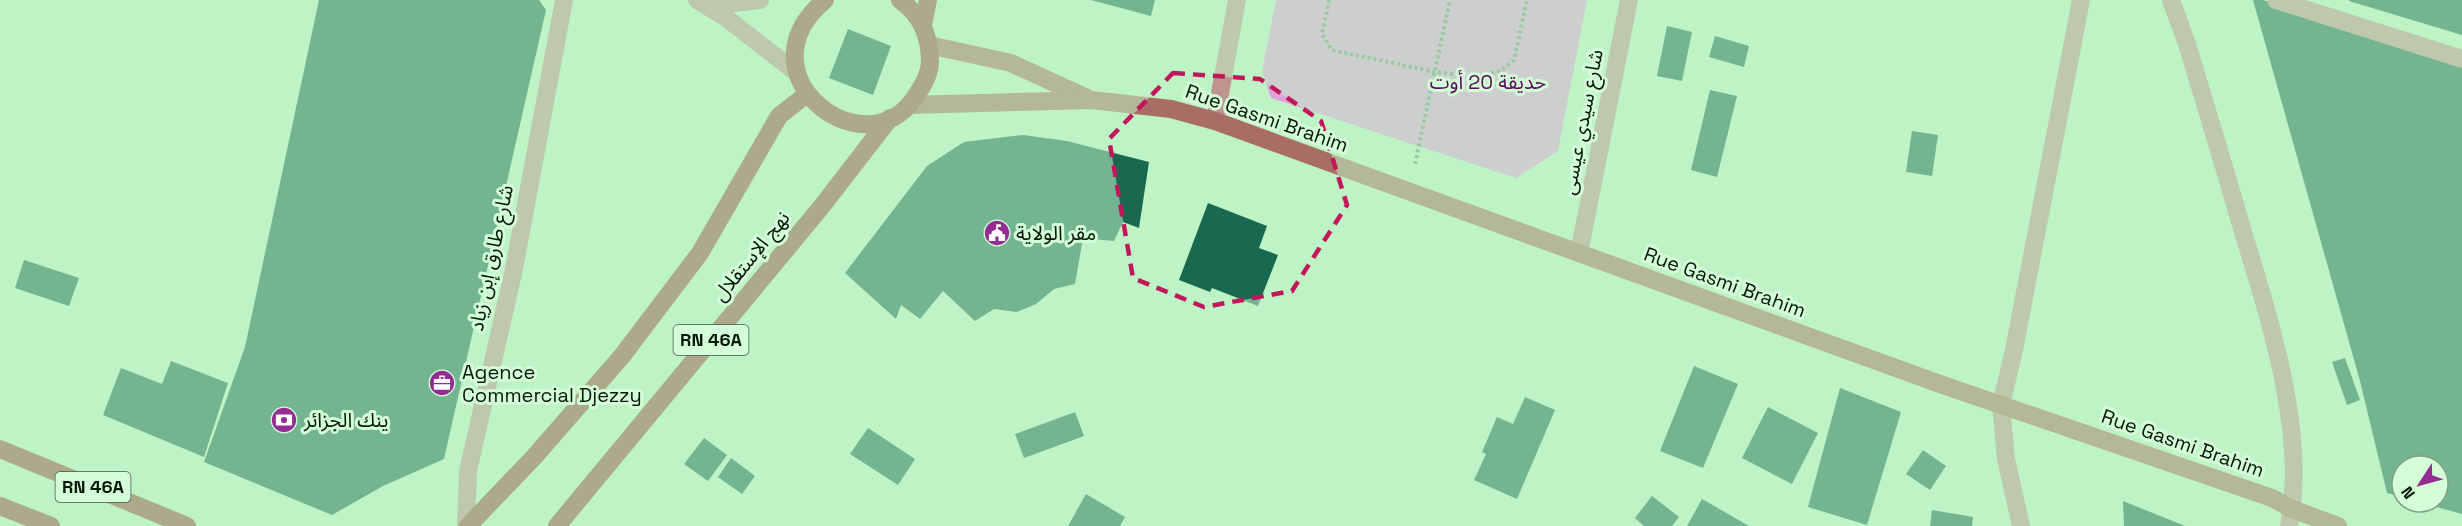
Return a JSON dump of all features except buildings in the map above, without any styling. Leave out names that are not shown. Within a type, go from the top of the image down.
[{"type":"main road","points":[[825,0],[810,12],[800,30],[795,52],[797,73],[807,94],[820,108],[836,118],[854,123],[872,123],[890,118],[909,105],[923,87],[930,67],[929,45],[923,25],[910,8],[900,0]]},
{"type":"main road","points":[[923,25],[928,0]]},
{"type":"main road","name":"Rue Gasmi Brahim","points":[[929,45],[1011,63],[1091,100]]},
{"type":"main road","name":"نهج الإستقلال","points":[[467,526],[535,456],[622,356],[700,253],[779,116],[807,94]]},
{"type":"main road","name":"Rue Gasmi Brahim","points":[[909,105],[1091,100],[1172,109],[1215,122],[2001,405],[2272,498],[2291,518],[2338,526]]},
{"type":"main road","name":"نهج الإستقلال","points":[[557,526],[822,206],[890,118]]},
{"type":"main road","name":"RN 46A","points":[[0,449],[187,526]]},
{"type":"main road","name":"RN 46A","points":[[0,506],[51,526]]},
{"type":"street","name":"شارع طارق إبن زياد","points":[[467,526],[468,471],[514,269],[564,0]]},
{"type":"street","points":[[703,3],[760,0]]},
{"type":"street","points":[[1215,122],[1237,0]]},
{"type":"street","name":"شارع سيدي عيسى","points":[[1579,253],[1629,0]]},
{"type":"street","points":[[2021,526],[2006,459],[2001,405],[2014,350],[2081,0]]},
{"type":"street","points":[[2171,0],[2187,44],[2277,342],[2293,448],[2291,518]]},
{"type":"street","points":[[2276,0],[2462,59]]},
{"type":"street","points":[[703,3],[797,73]]},
{"type":"path","points":[[1329,0],[1322,34],[1332,50],[1435,72],[1475,76],[1500,71],[1514,60],[1527,0]]},
{"type":"path","points":[[1409,192],[1450,0]]},
{"type":"highlighted area","points":[[1173,73],[1260,79],[1321,121],[1347,205],[1292,291],[1204,307],[1133,278],[1109,139]]},
{"type":"green space","name":"حديقة 20 أوت","points":[[1276,0],[1587,0],[1558,151],[1516,178],[1271,98],[1262,71]]},
{"type":"place","name":"مقر الولاية","points":[[997,233]]},
{"type":"place","name":"Agence Commercial Djezzy","points":[[442,383]]},
{"type":"place","name":"ينك الجزائر","points":[[284,420]]}]
